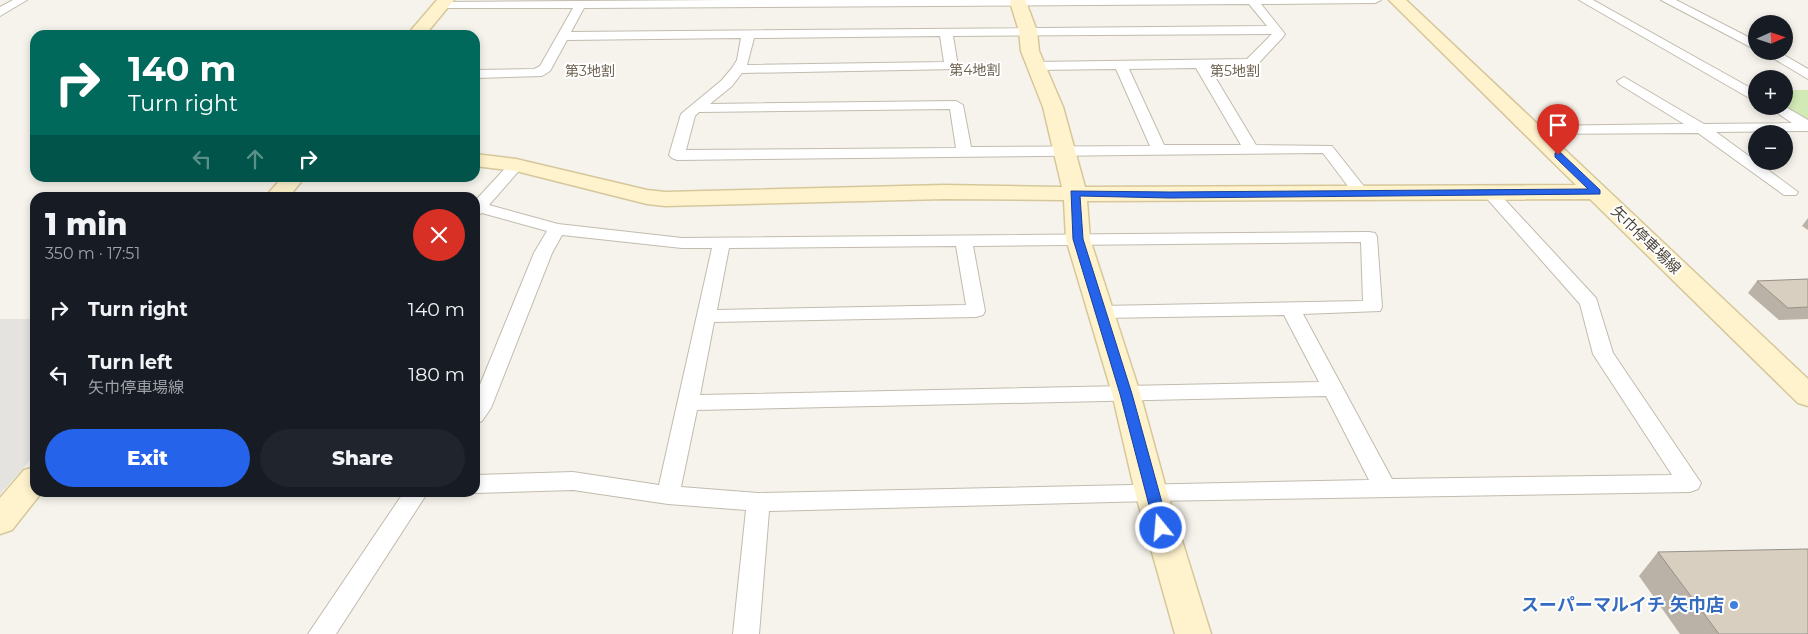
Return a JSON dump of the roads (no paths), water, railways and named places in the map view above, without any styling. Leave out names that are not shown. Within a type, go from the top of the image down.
[{"type":"street","points":[[0,12],[20,0]]},
{"type":"street","points":[[1036,66],[1251,63],[1279,34],[1253,0]]},
{"type":"street","points":[[420,30],[443,2],[580,5],[1375,0]]},
{"type":"street","name":"矢巾停車場線","points":[[1397,0],[1808,396]]},
{"type":"street","points":[[1585,0],[1748,92]]},
{"type":"street","points":[[1667,0],[1748,42]]},
{"type":"street","points":[[1018,2],[1028,31],[1030,51],[1053,107],[1075,193],[1078,239],[1126,394],[1151,492],[1193,634]]},
{"type":"street","points":[[480,74],[537,73],[545,68],[580,5]]},
{"type":"street","points":[[563,36],[1276,30]]},
{"type":"street","points":[[738,69],[951,66],[946,32]]},
{"type":"street","points":[[748,35],[743,60],[738,69],[727,83],[688,114],[677,155],[1326,149],[1362,194]]},
{"type":"street","points":[[1782,60],[1808,75]]},
{"type":"street","points":[[1121,65],[1160,150]]},
{"type":"street","points":[[1201,65],[1251,149]]},
{"type":"street","points":[[1624,81],[1701,128],[1790,192]]},
{"type":"street","points":[[695,108],[956,105],[964,152]]},
{"type":"street","points":[[1789,115],[1808,127]]},
{"type":"street","points":[[1533,130],[1808,127]]},
{"type":"street","points":[[480,161],[516,165],[648,197],[665,199],[944,192],[1170,195],[1596,192]]},
{"type":"street","points":[[480,206],[516,165]]},
{"type":"street","points":[[280,192],[289,182]]},
{"type":"street","points":[[480,484],[573,481],[668,495],[758,502],[1151,492],[1690,483],[1603,354],[1589,302],[1490,194]]},
{"type":"street","points":[[480,210],[557,229],[682,243],[1369,237],[1373,307],[1101,312]]},
{"type":"street","points":[[480,409],[482,384],[543,253],[557,229]]},
{"type":"street","points":[[706,316],[976,311],[964,240]]},
{"type":"street","points":[[668,495],[722,242]]},
{"type":"street","points":[[1290,308],[1386,488]]},
{"type":"street","points":[[687,403],[1333,389]]},
{"type":"street","points":[[0,521],[30,486]]},
{"type":"street","points":[[321,634],[413,497]]},
{"type":"street","points":[[746,634],[758,502]]},
{"type":"place","name":"スーパーマルイチ 矢巾店","points":[[1734,605]]},
{"type":"district","name":"第4地割","points":[[975,70]]},
{"type":"district","name":"第3地割","points":[[590,71]]},
{"type":"district","name":"第5地割","points":[[1235,71]]}]
